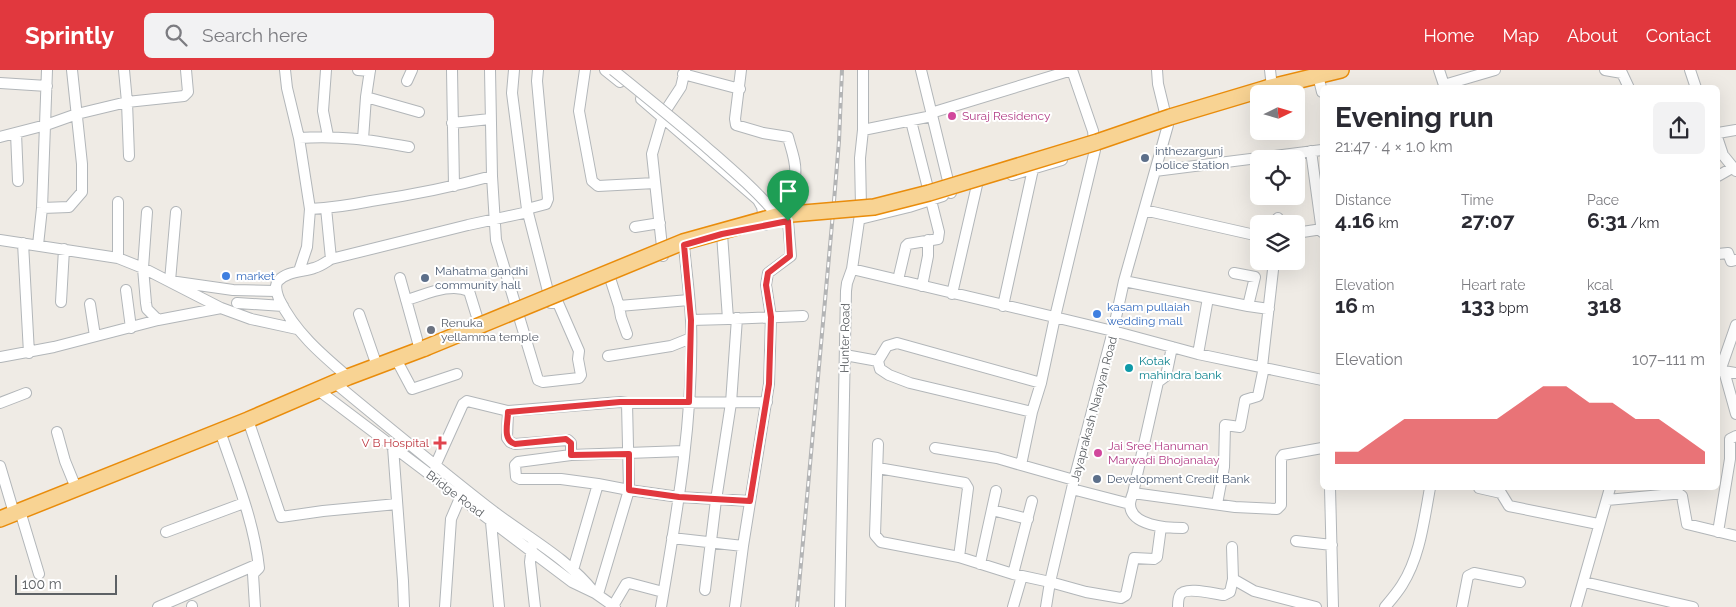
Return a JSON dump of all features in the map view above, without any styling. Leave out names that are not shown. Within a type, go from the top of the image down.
[{"type":"highway","points":[[1279,85],[1317,72],[1340,70]]},
{"type":"highway","points":[[11,514],[248,420],[341,380],[683,242],[782,218],[874,207],[929,193],[1250,94]]},
{"type":"street","points":[[38,245],[42,208],[48,70]]},
{"type":"street","points":[[42,208],[69,207],[82,192],[82,164],[72,70]]},
{"type":"street","points":[[124,70],[129,156]]},
{"type":"street","points":[[0,137],[46,125],[77,114],[127,102],[184,96],[188,92],[186,70]]},
{"type":"street","points":[[285,70],[287,88],[299,138],[310,209],[307,247],[299,271]]},
{"type":"street","points":[[326,70],[323,111],[328,136]]},
{"type":"street","points":[[358,70],[370,70],[363,139]]},
{"type":"street","points":[[407,81],[412,70]]},
{"type":"street","points":[[452,70],[454,186]]},
{"type":"street","points":[[490,70],[492,176],[496,240],[538,380],[543,382],[579,378],[581,375],[578,359],[579,351],[558,303],[551,302]]},
{"type":"street","points":[[514,70],[512,94],[527,210],[551,302]]},
{"type":"street","points":[[170,281],[233,290],[276,291],[279,280],[299,271],[312,269],[331,259],[468,224],[494,220],[546,204],[548,199],[537,81],[538,70]]},
{"type":"street","points":[[585,70],[579,111],[592,181],[598,186],[655,183]]},
{"type":"street","points":[[605,70],[650,106],[662,119],[758,200],[762,207],[765,226]]},
{"type":"street","points":[[613,70],[739,175],[782,218],[790,256],[768,273],[766,282],[771,317],[769,384],[735,607]]},
{"type":"street","points":[[412,352],[423,353],[481,331],[663,257],[684,245],[722,234],[765,226],[784,218],[795,175],[795,166],[788,137],[755,131],[736,124],[741,70]]},
{"type":"street","name":"Hunter Road","points":[[840,607],[847,283],[852,269],[861,207],[860,158],[863,130],[863,70]]},
{"type":"street","points":[[921,70],[951,194]]},
{"type":"street","points":[[863,130],[911,121],[1072,70],[1093,131],[1095,150],[1054,317],[1041,383],[1032,412],[1021,465]]},
{"type":"street","points":[[852,269],[1113,331],[1124,281],[1168,125],[1158,84],[1157,70]]},
{"type":"street","points":[[1270,70],[1270,85]]},
{"type":"street","points":[[1439,70],[1445,85]]},
{"type":"street","points":[[1605,70],[1622,72],[1628,85]]},
{"type":"street","points":[[1690,70],[1695,85]]},
{"type":"street","points":[[1448,85],[1490,71]]},
{"type":"street","points":[[663,257],[652,154],[662,119],[669,103],[681,87],[684,72],[740,88]]},
{"type":"street","points":[[1317,72],[1320,85]]},
{"type":"street","points":[[0,83],[48,86]]},
{"type":"street","points":[[366,97],[419,112]]},
{"type":"street","points":[[452,123],[490,119]]},
{"type":"street","points":[[898,280],[906,246],[908,244],[938,239],[939,232],[911,121]]},
{"type":"street","points":[[860,218],[951,194],[1095,150],[1168,125]]},
{"type":"street","points":[[1720,133],[1736,130]]},
{"type":"street","points":[[16,133],[18,181]]},
{"type":"street","points":[[299,138],[328,136],[363,139],[409,147]]},
{"type":"street","points":[[1155,171],[1320,150]]},
{"type":"street","points":[[1311,151],[1320,216]]},
{"type":"street","points":[[1720,154],[1734,169],[1720,175]]},
{"type":"street","points":[[1002,306],[1033,169]]},
{"type":"street","points":[[310,209],[326,208],[454,186],[492,176]]},
{"type":"street","points":[[952,294],[977,185]]},
{"type":"street","points":[[118,202],[118,258]]},
{"type":"street","points":[[326,208],[331,259]]},
{"type":"street","points":[[1144,210],[1250,234]]},
{"type":"street","points":[[147,212],[143,268],[147,308],[158,320]]},
{"type":"street","points":[[170,281],[176,212]]},
{"type":"street","points":[[635,227],[660,223]]},
{"type":"street","points":[[1305,232],[1320,230]]},
{"type":"street","points":[[706,590],[716,500],[731,402],[733,318],[722,234]]},
{"type":"street","points":[[0,240],[118,258],[170,281],[221,308],[251,320],[297,329]]},
{"type":"street","points":[[922,286],[928,256],[928,240]]},
{"type":"street","points":[[24,243],[29,353]]},
{"type":"street","points":[[661,607],[679,497],[689,402],[691,320],[684,245]]},
{"type":"street","points":[[61,302],[64,249]]},
{"type":"street","points":[[1720,254],[1728,253],[1731,261],[1736,260]]},
{"type":"street","points":[[1217,504],[1224,467],[1225,425],[1240,427],[1245,400],[1258,396],[1263,367],[1273,270]]},
{"type":"street","points":[[1234,273],[1255,276],[1248,306]]},
{"type":"street","points":[[400,278],[406,300],[412,352],[412,389],[457,374]]},
{"type":"street","points":[[610,278],[627,334]]},
{"type":"street","points":[[1124,281],[1269,309]]},
{"type":"street","points":[[406,300],[453,287],[461,287],[469,292],[481,331]]},
{"type":"street","points":[[126,290],[131,328]]},
{"type":"street","name":"Bridge Road","points":[[276,291],[297,329],[341,380],[435,466],[491,522],[572,582],[614,606]]},
{"type":"street","points":[[1198,354],[1208,298]]},
{"type":"street","points":[[620,306],[689,300]]},
{"type":"street","points":[[237,303],[283,306]]},
{"type":"street","points":[[90,304],[95,336]]},
{"type":"street","points":[[0,357],[29,353],[158,320],[221,308]]},
{"type":"street","points":[[359,314],[377,366]]},
{"type":"street","points":[[691,320],[803,316]]},
{"type":"street","points":[[1736,325],[1721,371],[1736,414]]},
{"type":"street","name":"Jayaprakash Narayan Road","points":[[1046,607],[1073,484],[1113,331],[1198,354],[1320,380]]},
{"type":"street","points":[[608,356],[671,346],[691,338]]},
{"type":"street","points":[[1032,412],[910,383],[889,375],[880,369],[878,361],[887,346],[898,344],[1041,383]]},
{"type":"street","points":[[1172,347],[1166,376],[1158,382],[1130,504],[1132,514],[1137,519],[1161,527],[1183,528]]},
{"type":"street","points":[[845,355],[878,361]]},
{"type":"street","points":[[1721,371],[1736,364]]},
{"type":"street","points":[[1721,371],[1736,373]]},
{"type":"street","name":"Bridge Road","points":[[318,390],[393,447],[533,540],[573,570],[596,594]]},
{"type":"street","points":[[0,403],[26,393]]},
{"type":"street","points":[[435,466],[463,404],[467,401],[508,412],[620,402],[767,402]]},
{"type":"street","points":[[596,594],[629,490],[627,403]]},
{"type":"street","points":[[508,412],[507,438],[510,442],[515,444],[566,439],[571,443],[571,455]]},
{"type":"street","points":[[248,420],[281,517],[397,504]]},
{"type":"street","points":[[220,431],[254,540],[258,564],[258,568],[253,574],[255,607]]},
{"type":"street","points":[[57,432],[65,461],[76,488]]},
{"type":"street","points":[[1718,532],[1732,473],[1730,438],[1736,436]]},
{"type":"street","points":[[878,444],[875,535],[881,542],[959,557],[1018,575],[1086,592],[1124,598],[1134,558],[1154,559],[1157,557],[1161,527]]},
{"type":"street","points":[[393,447],[404,607]]},
{"type":"street","points":[[935,448],[997,458],[1130,504]]},
{"type":"street","points":[[1133,493],[1217,504],[1276,509],[1281,505],[1281,458],[1283,455],[1320,448]]},
{"type":"street","points":[[684,451],[571,455],[518,462],[515,465],[516,477],[520,479],[561,479],[679,497],[750,501]]},
{"type":"street","points":[[0,466],[11,514],[39,574]]},
{"type":"street","points":[[878,468],[965,483],[968,488],[959,557]]},
{"type":"street","points":[[573,570],[598,484]]},
{"type":"street","points":[[1330,490],[1333,607]]},
{"type":"street","points":[[1385,607],[1402,585],[1413,561],[1430,490]]},
{"type":"street","points":[[1486,490],[1501,494],[1510,506],[1598,524]]},
{"type":"street","points":[[1576,607],[1598,524],[1610,490]]},
{"type":"street","points":[[980,564],[996,491]]},
{"type":"street","points":[[1607,500],[1672,491],[1682,496],[1686,524],[1736,536]]},
{"type":"street","points":[[445,607],[451,519],[462,493]]},
{"type":"street","points":[[1013,607],[1032,501]]},
{"type":"street","points":[[166,532],[244,503]]},
{"type":"street","points":[[992,510],[1028,518]]},
{"type":"street","points":[[491,522],[500,607]]},
{"type":"street","points":[[672,538],[743,546]]},
{"type":"street","points":[[533,540],[530,562],[535,607]]},
{"type":"street","points":[[1296,541],[1332,545]]},
{"type":"street","points":[[1178,607],[1179,596],[1182,592],[1189,590],[1224,595],[1230,592],[1232,547]]},
{"type":"street","points":[[158,607],[258,564]]},
{"type":"street","points":[[1462,607],[1468,576],[1471,574],[1520,582]]},
{"type":"street","points":[[1232,579],[1254,592],[1316,607]]},
{"type":"street","points":[[1584,582],[1664,604],[1693,607]]},
{"type":"street","points":[[614,606],[626,584],[629,583],[663,592]]},
{"type":"railway","points":[[797,607],[833,213],[842,70]]},
{"type":"place","name":"Suraj Residency","points":[[952,116]]},
{"type":"place","name":"inthezargunj police station","points":[[1145,158]]},
{"type":"place","name":"market","points":[[226,276]]},
{"type":"place","name":"Mahatma gandhi community hall","points":[[425,278]]},
{"type":"place","name":"kasam pullaiah wedding mall","points":[[1097,314]]},
{"type":"place","name":"Renuka yellamma temple","points":[[431,330]]},
{"type":"place","name":"Kotak mahindra bank","points":[[1129,368]]},
{"type":"place","name":"V B Hospital","points":[[440,443]]},
{"type":"place","name":"Jai Sree Hanuman Marwadi Bhojanalay","points":[[1098,453]]},
{"type":"place","name":"Development Credit Bank","points":[[1097,479]]},
{"type":"route","points":[[788,221],[790,256],[785,262],[768,273],[766,282],[771,317],[769,384],[750,501],[679,497],[629,490],[629,454],[571,455],[571,443],[566,439],[515,444],[510,442],[507,438],[508,412],[620,402],[689,402],[691,320],[684,245],[722,234],[788,221]]}]
